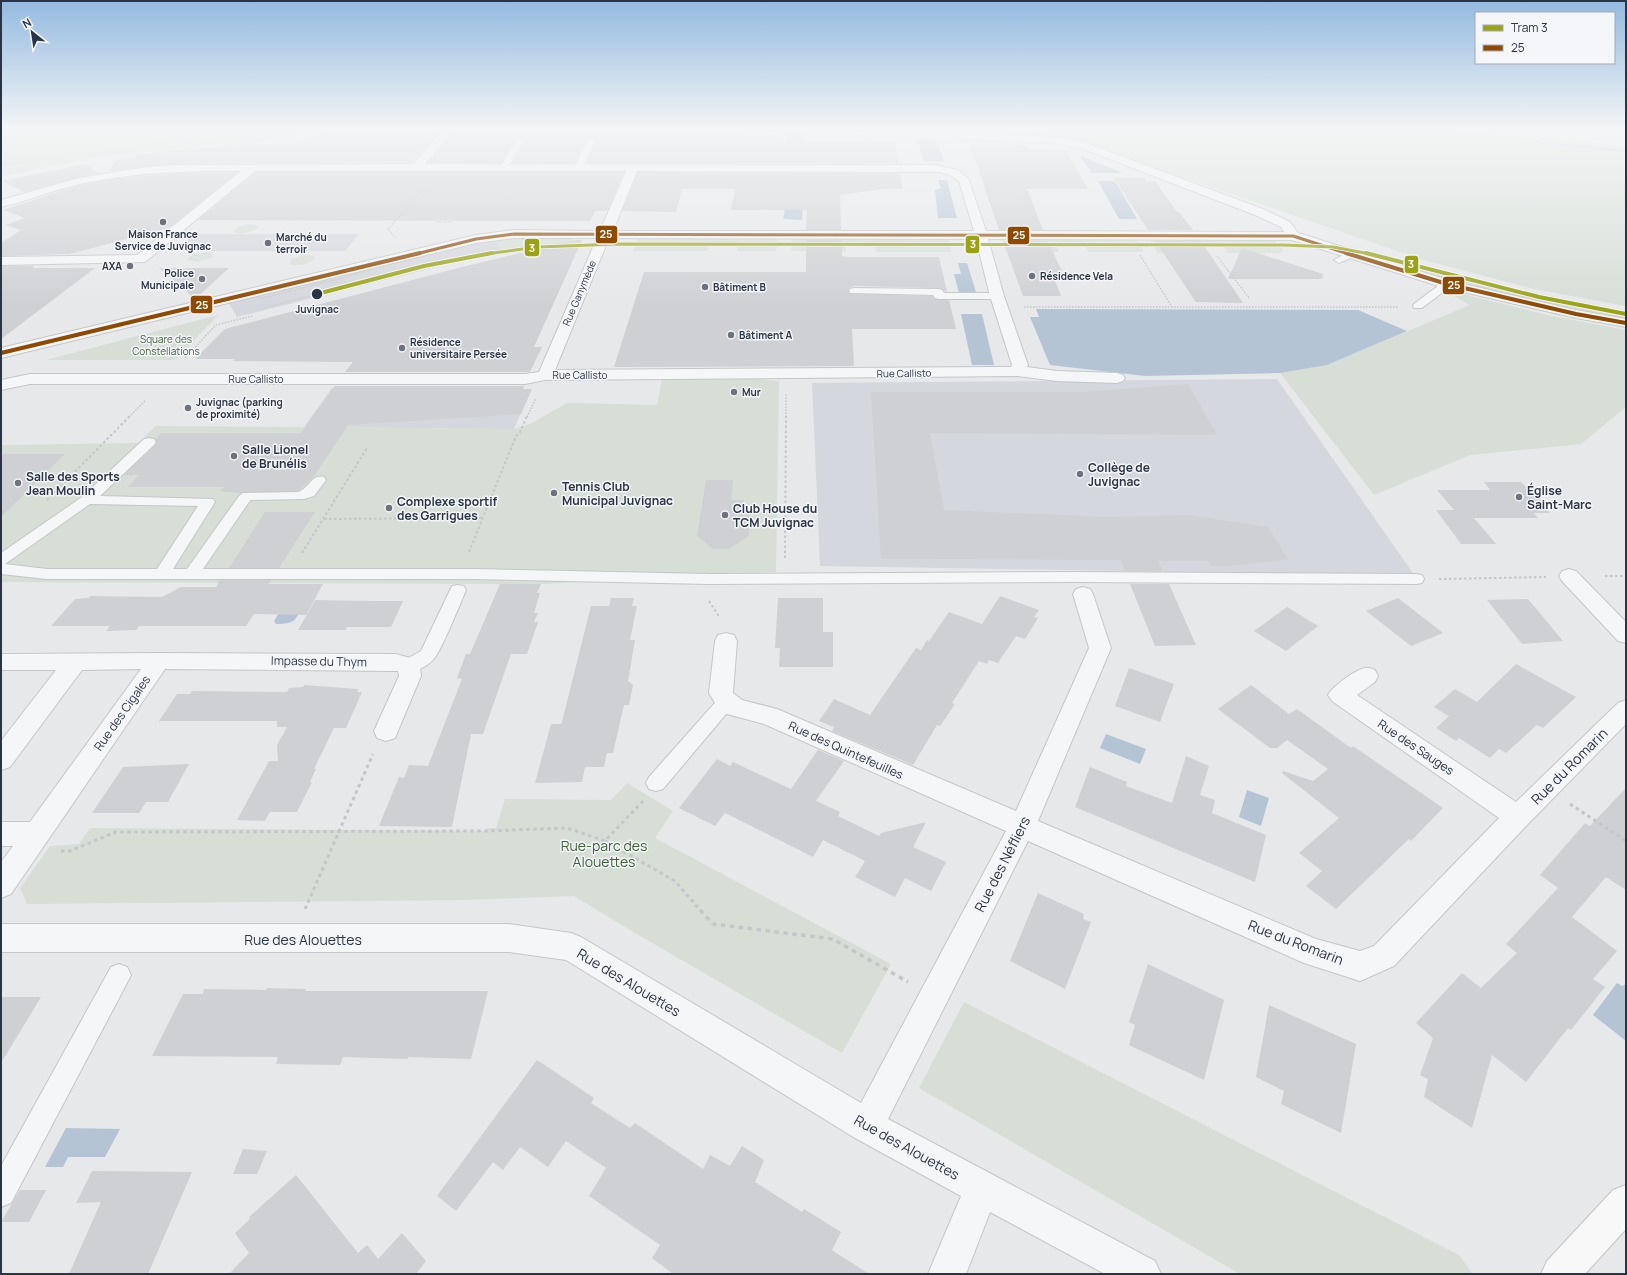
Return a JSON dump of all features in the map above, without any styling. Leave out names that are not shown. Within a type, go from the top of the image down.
[{"type":"main road","points":[[1560,1274],[1626,1204]]},
{"type":"street","points":[[1,204],[57,188]]},
{"type":"street","points":[[2,262],[140,259],[228,188]]},
{"type":"street","name":"Rue Ganymède","points":[[545,375],[596,251],[625,188]]},
{"type":"street","points":[[966,188],[999,301],[1020,365],[1017,371]]},
{"type":"street","points":[[1195,188],[1260,212],[1286,225],[1292,236]]},
{"type":"street","points":[[1,353],[476,238],[514,234],[1292,236],[1447,284],[1560,311],[1626,323]]},
{"type":"street","name":"Rue Callisto","points":[[1,385],[30,379],[525,379],[545,375],[1017,371],[1057,376],[1116,378]]},
{"type":"street","points":[[1569,576],[1626,635]]},
{"type":"street","name":"Rue des Néfliers","points":[[867,1126],[1022,827],[1100,648],[1083,594]]},
{"type":"street","points":[[726,641],[720,693],[726,702]]},
{"type":"street","name":"Impasse du Thym","points":[[160,661],[396,662],[409,666]]},
{"type":"street","name":"Rue des Cigales","points":[[1,662],[160,661]]},
{"type":"street","name":"Rue des Cigales","points":[[1,886],[160,661]]},
{"type":"street","points":[[1,760],[76,662]]},
{"type":"street","points":[[386,731],[410,676],[409,666]]},
{"type":"street","name":"Rue des Sauges","points":[[1367,676],[1340,695],[1518,817]]},
{"type":"street","name":"Rue des Quintefeuilles","points":[[726,702],[735,708],[769,716],[1022,827]]},
{"type":"street","name":"Rue du Romarin","points":[[1022,827],[1314,953],[1360,966],[1384,956],[1518,817],[1626,709]]},
{"type":"street","points":[[1,834],[31,842]]},
{"type":"street","name":"Rue des Alouettes","points":[[1,938],[509,938],[571,947],[867,1126],[1142,1274]]},
{"type":"street","points":[[947,1274],[982,1188]]},
{"type":"lane","points":[[1338,260],[1351,254]]},
{"type":"lane","points":[[1418,306],[1447,284]]},
{"type":"lane","points":[[854,291],[938,292],[939,296],[999,301]]},
{"type":"lane","points":[[1,560],[87,500],[149,442]]},
{"type":"lane","points":[[192,574],[244,499],[248,496],[299,496],[310,493],[319,480]]},
{"type":"lane","points":[[87,500],[208,502],[162,574]]},
{"type":"lane","points":[[1,569],[47,574],[192,574],[459,582],[708,578],[1076,577],[1416,579]]},
{"type":"lane","points":[[409,666],[428,655],[459,582]]},
{"type":"lane","points":[[656,783],[726,702]]},
{"type":"lane","points":[[1,1193],[119,975]]},
{"type":"path","points":[[397,239],[388,229],[425,188]]},
{"type":"path","points":[[436,222],[451,222]]},
{"type":"path","points":[[1140,255],[1172,307]]},
{"type":"path","points":[[1218,257],[1249,298]]},
{"type":"path","points":[[999,301],[1172,307],[1402,307]]},
{"type":"path","points":[[45,501],[167,378],[221,321]]},
{"type":"path","points":[[785,578],[786,374]]},
{"type":"path","points":[[459,582],[516,436],[520,432],[534,403],[545,375]]},
{"type":"path","points":[[299,558],[367,448]]},
{"type":"path","points":[[324,519],[483,518]]},
{"type":"path","points":[[1416,579],[1569,576]]},
{"type":"path","points":[[708,578],[707,597],[714,611],[724,624],[726,641]]},
{"type":"path","points":[[293,939],[373,754],[386,731]]},
{"type":"path","points":[[605,841],[648,796],[656,783]]},
{"type":"path","points":[[1546,789],[1626,841]]},
{"type":"path","points":[[31,842],[70,851],[116,832],[486,831],[567,828],[605,841],[675,881],[713,924],[833,940],[934,997]]},
{"type":"shaded area","name":"Marché du terroir","points":[[193,234],[359,234],[345,251],[174,251]]},
{"type":"shaded area","points":[[490,239],[507,253],[468,259],[237,317],[228,302]]},
{"type":"shaded area","name":"Collège de Juvignac","points":[[1277,379],[1415,576],[820,566],[812,383]]},
{"type":"shaded area","points":[[332,388],[531,389],[514,429],[304,427]]},
{"type":"green space","points":[[1213,188],[1626,188],[1626,306],[1534,289],[1420,259]]},
{"type":"green space","points":[[248,224],[259,227],[247,233],[240,234],[233,232],[237,227]]},
{"type":"green space","points":[[510,237],[574,237],[568,248],[507,253],[490,239]]},
{"type":"green space","points":[[638,237],[777,238],[776,251],[737,251],[737,246],[709,246],[707,251],[633,251]]},
{"type":"green space","points":[[792,237],[948,238],[951,252],[876,252],[875,246],[846,246],[846,252],[791,251]]},
{"type":"green space","points":[[1015,238],[1135,238],[1144,252],[1088,252],[1086,247],[1057,247],[1059,252],[1020,252]]},
{"type":"green space","points":[[1149,238],[1272,238],[1284,251],[1281,251],[1281,253],[1228,253],[1224,247],[1197,247],[1200,253],[1158,253]]},
{"type":"green space","points":[[1371,251],[1520,290],[1626,311],[1626,319],[1508,295],[1422,272],[1369,255]]},
{"type":"green space","points":[[207,252],[214,253],[211,255],[213,257],[197,262],[187,259],[194,254]]},
{"type":"green space","points":[[312,255],[315,258],[310,262],[303,264],[289,264],[292,261],[289,259]]},
{"type":"green space","points":[[1447,290],[1547,315],[1626,330],[1626,407],[1581,444],[1470,455],[1374,495],[1280,373],[1327,365],[1470,305],[1445,291]]},
{"type":"green space","name":"Square des Constellations","points":[[218,315],[176,359],[46,360]]},
{"type":"green space","name":"Complexe sportif des Garrigues","points":[[760,379],[779,381],[776,572],[541,584],[1,582],[1,445],[138,443],[156,426],[514,429],[530,424],[567,403],[657,405],[662,380]]},
{"type":"green space","name":"Rue-parc des Alouettes","points":[[627,783],[673,811],[655,838],[891,964],[842,1053],[574,896],[466,900],[27,904],[20,888],[50,846],[79,844],[90,828],[485,831],[486,828],[496,828],[505,799],[611,800]]},
{"type":"green space","points":[[964,1002],[1459,1255],[1472,1273],[1240,1274],[919,1088]]},
{"type":"water","points":[[790,188],[804,188],[802,220],[783,219]]},
{"type":"water","points":[[949,188],[957,218],[938,218],[935,190]]},
{"type":"water","points":[[1102,188],[1119,188],[1137,219],[1119,219]]},
{"type":"water","points":[[958,263],[967,263],[976,292],[959,293],[954,274],[961,274]]},
{"type":"water","points":[[1036,309],[1358,310],[1407,331],[1327,365],[1280,373],[1145,376],[1050,365],[1030,317],[1039,317]]},
{"type":"water","points":[[961,314],[982,314],[994,365],[972,365]]},
{"type":"water","points":[[285,603],[304,603],[297,617],[292,622],[276,624],[274,621]]},
{"type":"water","points":[[1106,734],[1146,749],[1140,764],[1100,748]]},
{"type":"water","points":[[1247,790],[1269,798],[1261,826],[1239,817]]},
{"type":"water","points":[[1617,983],[1622,986],[1626,984],[1626,1041],[1593,1015]]},
{"type":"water","points":[[66,1128],[120,1129],[105,1157],[68,1157],[63,1167],[45,1167]]},
{"type":"building","points":[[15,188],[40,188],[24,192]]},
{"type":"building","points":[[72,188],[219,188],[168,228],[70,254],[1,256],[1,243],[21,230],[5,225],[25,218],[3,210]]},
{"type":"building","points":[[237,188],[617,188],[607,211],[595,211],[590,221],[198,220]]},
{"type":"building","points":[[632,188],[903,188],[903,189],[883,189],[840,195],[841,230],[806,230],[807,210],[731,210],[735,189],[682,189],[676,212],[622,211]]},
{"type":"building","points":[[984,188],[1087,188],[1088,189],[1027,189],[1043,230],[999,230]]},
{"type":"building","points":[[1120,188],[1160,188],[1177,212],[1179,212],[1193,230],[1148,230]]},
{"type":"building","points":[[575,240],[582,240],[534,347],[542,347],[530,372],[345,372],[353,362],[233,361],[235,359],[195,359],[225,329],[462,267]]},
{"type":"building","points":[[806,240],[842,240],[842,256],[848,257],[939,257],[947,292],[938,288],[854,286],[849,288],[848,292],[850,294],[932,296],[939,300],[949,300],[956,329],[852,329],[854,366],[614,367],[644,272],[806,272]]},
{"type":"building","points":[[1003,241],[1048,241],[1064,276],[1053,276],[1061,296],[1023,296]]},
{"type":"building","points":[[1155,241],[1201,241],[1243,303],[1196,302]]},
{"type":"building","points":[[1242,248],[1323,274],[1322,279],[1228,279]]},
{"type":"building","points":[[1,266],[33,266],[34,268],[95,268],[1,339]]},
{"type":"building","points":[[159,268],[229,268],[195,299]]},
{"type":"building","points":[[1188,384],[1217,435],[930,433],[944,510],[1107,517],[1188,515],[1268,527],[1288,559],[1230,566],[1211,566],[1208,561],[1158,561],[1163,571],[1125,571],[1121,560],[881,559],[871,392],[1085,392]]},
{"type":"building","points":[[335,386],[524,386],[523,389],[532,389],[521,414],[348,425],[313,478],[298,491],[241,493],[220,491],[224,487],[128,487],[139,475],[124,475],[155,446],[157,443],[156,439],[161,433],[301,433]]},
{"type":"building","name":"Salle des Sports Jean Moulin","points":[[1,454],[65,454],[1,517]]},
{"type":"building","name":"Club House du TCM Juvignac","points":[[706,480],[733,480],[731,500],[744,500],[743,509],[751,509],[749,536],[729,549],[713,549],[697,536]]},
{"type":"building","points":[[1484,482],[1521,482],[1529,490],[1533,490],[1550,513],[1534,513],[1538,518],[1474,518],[1496,544],[1461,544],[1436,510],[1454,510],[1437,490],[1490,490]]},
{"type":"building","points":[[265,512],[315,512],[279,568],[229,568]]},
{"type":"building","points":[[220,580],[271,580],[268,584],[323,584],[306,615],[254,614],[246,626],[139,626],[136,630],[106,631],[110,626],[51,626],[75,599],[89,598],[90,596],[162,597],[181,587],[216,587]]},
{"type":"building","points":[[500,584],[541,584],[537,593],[540,593],[534,613],[538,613],[534,622],[538,622],[527,654],[511,654],[483,734],[471,734],[452,827],[379,826],[399,777],[404,778],[409,765],[428,766],[462,679],[457,678],[466,654],[470,654]]},
{"type":"building","points":[[1130,584],[1169,584],[1196,645],[1155,646]]},
{"type":"building","points":[[1000,596],[1039,610],[1034,617],[1038,618],[1025,639],[1016,636],[998,663],[989,660],[987,664],[979,661],[952,703],[955,704],[940,726],[937,725],[913,765],[832,731],[834,727],[819,721],[834,699],[870,715],[916,648],[921,650],[949,612],[982,624]]},
{"type":"building","points":[[611,598],[634,598],[632,606],[637,606],[630,640],[635,640],[628,681],[633,685],[629,705],[624,705],[613,753],[607,753],[604,767],[585,767],[582,782],[535,783],[551,724],[561,724],[562,722],[591,606],[609,606]]},
{"type":"building","points":[[778,598],[823,598],[823,632],[833,632],[833,667],[779,667],[780,648],[775,648]]},
{"type":"building","points":[[1398,598],[1443,633],[1411,646],[1366,611]]},
{"type":"building","points":[[1528,599],[1563,641],[1522,644],[1487,600]]},
{"type":"building","points":[[315,600],[403,601],[391,627],[347,627],[346,630],[298,630]]},
{"type":"building","points":[[1287,607],[1318,626],[1286,651],[1254,631]]},
{"type":"building","points":[[1516,664],[1576,697],[1543,728],[1537,725],[1506,753],[1499,749],[1490,758],[1459,738],[1456,741],[1436,728],[1449,716],[1434,707],[1455,689],[1477,702]]},
{"type":"building","points":[[1129,668],[1174,684],[1160,722],[1115,706]]},
{"type":"building","points":[[304,685],[358,689],[357,692],[362,692],[346,728],[334,728],[314,769],[316,769],[310,782],[312,782],[297,812],[270,812],[265,821],[237,820],[269,761],[278,761],[277,745],[287,727],[277,727],[277,721],[159,721],[177,694],[190,694],[192,691],[287,692],[289,688],[303,687]]},
{"type":"building","points":[[1251,685],[1289,714],[1297,709],[1351,748],[1353,746],[1443,808],[1411,841],[1409,839],[1336,909],[1306,886],[1322,871],[1299,853],[1339,818],[1282,773],[1283,771],[1313,781],[1328,769],[1287,740],[1277,748],[1270,748],[1218,709]]},
{"type":"building","points":[[818,750],[844,761],[816,801],[840,812],[838,816],[879,836],[881,833],[926,822],[913,847],[946,862],[931,891],[905,878],[895,897],[855,877],[865,861],[823,840],[813,857],[725,813],[715,826],[679,808],[717,759],[730,766],[733,762],[791,789]]},
{"type":"building","points":[[1186,756],[1209,766],[1200,795],[1215,800],[1212,813],[1266,835],[1255,882],[1075,807],[1090,767],[1127,782],[1126,786],[1172,803]]},
{"type":"building","points":[[189,764],[168,802],[146,802],[139,813],[92,813],[123,767]]},
{"type":"building","points":[[1626,788],[1626,890],[1606,877],[1572,917],[1617,951],[1593,979],[1605,987],[1571,1030],[1568,1028],[1526,1082],[1492,1055],[1472,1128],[1424,1097],[1428,1079],[1420,1075],[1433,1038],[1416,1023],[1462,973],[1481,988],[1517,953],[1506,944],[1558,888],[1540,875],[1585,823],[1590,826]]},
{"type":"building","points":[[1038,893],[1084,914],[1083,919],[1091,922],[1065,989],[1010,961]]},
{"type":"building","points":[[1148,964],[1224,1000],[1204,1080],[1129,1045],[1135,1025],[1129,1022]]},
{"type":"building","points":[[267,988],[306,989],[305,991],[488,991],[471,1059],[343,1057],[340,1065],[276,1064],[278,1057],[152,1056],[183,994],[203,994],[204,989],[266,990]]},
{"type":"building","points":[[1,997],[41,997],[1,1063]]},
{"type":"building","points":[[1269,1005],[1356,1044],[1341,1133],[1281,1104],[1284,1091],[1256,1077]]},
{"type":"building","points":[[537,1060],[594,1098],[591,1103],[630,1128],[635,1123],[703,1169],[710,1155],[730,1166],[742,1146],[764,1160],[755,1182],[802,1212],[804,1209],[841,1232],[832,1250],[869,1274],[673,1274],[652,1258],[660,1245],[589,1196],[606,1168],[566,1141],[548,1167],[520,1147],[503,1170],[493,1162],[456,1211],[437,1196]]},
{"type":"building","points":[[243,1149],[267,1151],[257,1174],[233,1174]]},
{"type":"building","points":[[92,1171],[192,1172],[148,1274],[69,1274],[101,1202],[76,1203]]},
{"type":"building","points":[[296,1175],[358,1253],[367,1245],[378,1259],[402,1233],[426,1261],[416,1274],[229,1274],[249,1253],[235,1233],[250,1219],[249,1217]]},
{"type":"building","points":[[20,1190],[46,1190],[29,1222],[1,1222]]},
{"type":"tram line","name":"3","points":[[317,294],[445,261],[505,251],[554,246],[619,244],[1283,245],[1333,247],[1364,252],[1539,297],[1626,314]]},
{"type":"tram line","points":[[259,299],[370,271]]},
{"type":"tram line","points":[[264,308],[317,294]]},
{"type":"transit line","name":"25","points":[[1,353],[476,239],[514,234],[1293,236],[1447,284],[1576,314],[1626,323]]},
{"type":"place","name":"Maison France Service de Juvignac","points":[[163,222]]},
{"type":"place","name":"Marché du terroir","points":[[268,243]]},
{"type":"place","name":"AXA","points":[[130,266]]},
{"type":"place","name":"Résidence Vela","points":[[1032,276]]},
{"type":"place","name":"Police Municipale","points":[[202,279]]},
{"type":"place","name":"Bâtiment B","points":[[705,287]]},
{"type":"place","name":"Juvignac","points":[[317,294]]},
{"type":"place","name":"Bâtiment A","points":[[731,335]]},
{"type":"place","name":"Résidence universitaire Persée","points":[[402,348]]},
{"type":"place","name":"Mur","points":[[734,392]]},
{"type":"place","name":"Juvignac (parking de proximité)","points":[[188,408]]},
{"type":"place","name":"Salle Lionel de Brunélis","points":[[234,456]]},
{"type":"place","name":"Collège de Juvignac","points":[[1080,474]]},
{"type":"place","name":"Salle des Sports Jean Moulin","points":[[18,483]]},
{"type":"place","name":"Tennis Club Municipal Juvignac","points":[[554,493]]},
{"type":"place","name":"Église Saint-Marc","points":[[1519,497]]},
{"type":"place","name":"Complexe sportif des Garrigues","points":[[389,508]]},
{"type":"place","name":"Club House du TCM Juvignac","points":[[725,515]]}]
